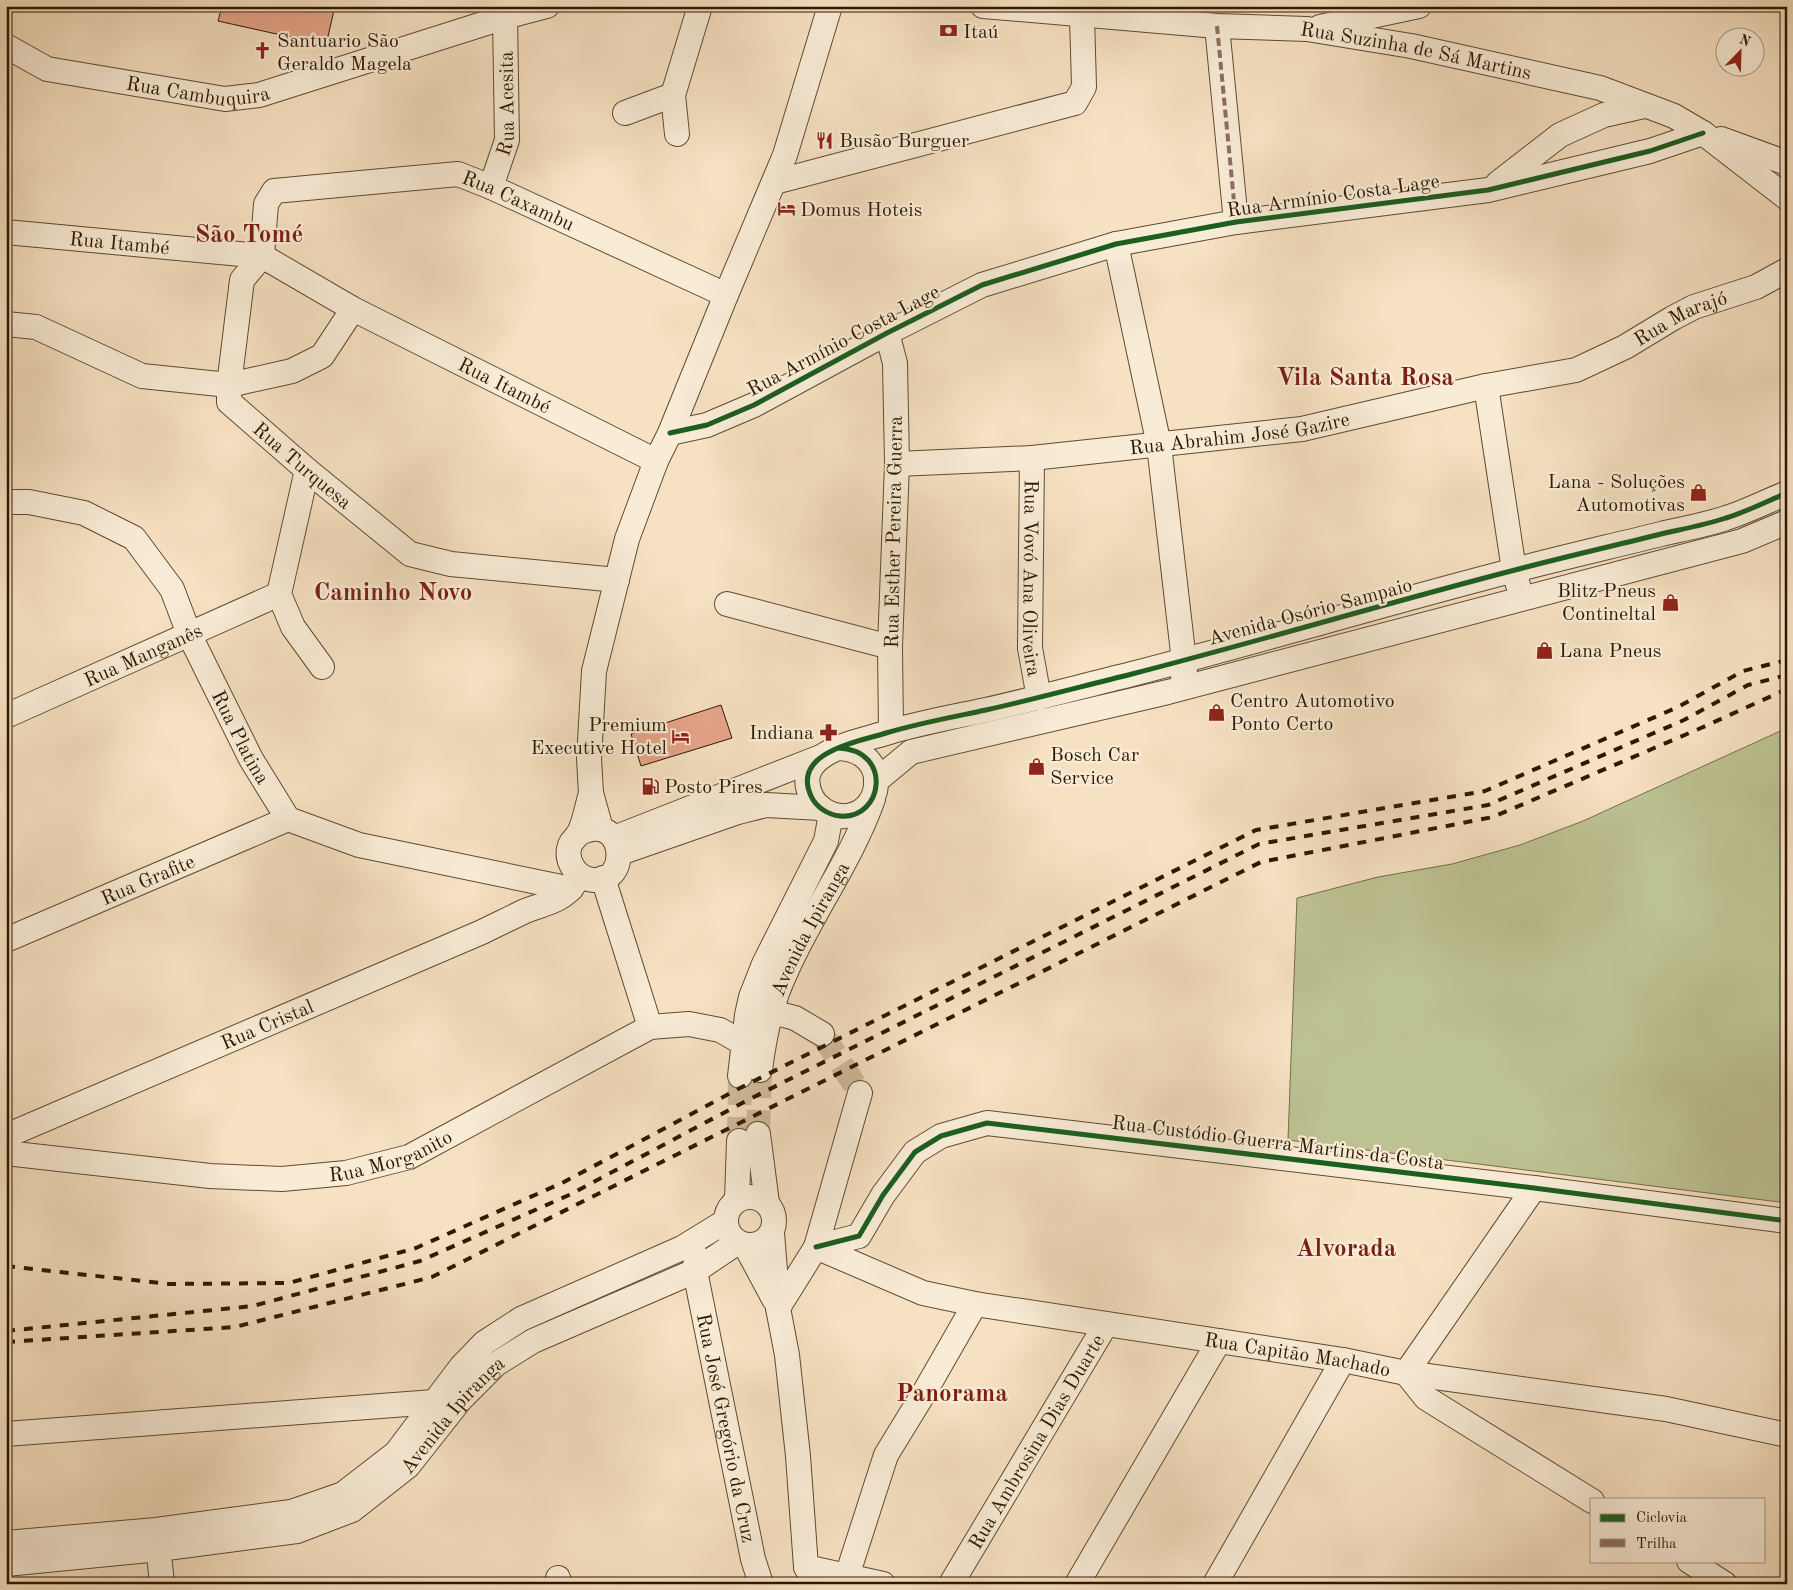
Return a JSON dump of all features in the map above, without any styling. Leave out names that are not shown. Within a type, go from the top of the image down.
[{"type":"street","name":"Rua Cambuquira","points":[[6,46],[48,69],[225,99],[259,95],[501,12],[547,6]]},
{"type":"street","points":[[677,134],[673,95],[700,6]]},
{"type":"street","points":[[288,818],[359,845],[547,885],[603,878],[615,868],[619,861],[596,841],[589,759],[594,671],[627,538],[656,461],[670,433],[786,155],[830,6]]},
{"type":"street","name":"Rua Suzinha de Sá Martins","points":[[983,6],[1082,16],[1217,26],[1307,29],[1411,46],[1600,88],[1674,116],[1703,133],[1787,198]]},
{"type":"street","points":[[1307,29],[1419,6]]},
{"type":"street","name":"Rua Acesita","points":[[491,187],[507,140],[501,12]]},
{"type":"street","points":[[775,182],[1075,103],[1084,87],[1082,16]]},
{"type":"street","points":[[1217,26],[1236,222]]},
{"type":"street","points":[[1600,88],[1604,96],[1604,115]]},
{"type":"street","points":[[626,113],[673,95]]},
{"type":"street","points":[[1488,190],[1560,135],[1604,115],[1644,106]]},
{"type":"street","points":[[1671,145],[1678,128],[1674,116]]},
{"type":"street","points":[[1703,133],[1787,163]]},
{"type":"street","name":"Rua Armínio Costa Lage","points":[[670,433],[707,425],[754,405],[887,333],[982,285],[1116,244],[1236,222],[1488,190],[1671,145],[1703,133]]},
{"type":"street","points":[[1560,135],[1557,152],[1566,171]]},
{"type":"street","name":"Rua Caxambu","points":[[262,256],[266,204],[274,191],[458,174],[491,187],[726,295]]},
{"type":"street","name":"Rua Itambé","points":[[6,232],[262,256],[353,309],[656,461]]},
{"type":"street","points":[[1116,244],[1159,445],[1184,660],[1185,670],[1182,677],[1178,684],[1168,692]]},
{"type":"street","points":[[229,385],[242,280],[262,256]]},
{"type":"street","name":"Rua Marajó","points":[[1576,370],[1625,347],[1672,318],[1694,307],[1756,287],[1787,270]]},
{"type":"street","points":[[6,324],[36,327],[142,376],[229,385],[292,371],[322,356],[353,309]]},
{"type":"street","name":"Rua Esther Pereira Guerra","points":[[887,333],[895,363],[897,464],[890,647],[891,731]]},
{"type":"street","name":"Rua Abrahim José Gazire","points":[[897,464],[1032,458],[1302,430],[1486,386],[1576,370]]},
{"type":"street","name":"Rua Turquesa","points":[[229,385],[229,402],[307,470],[410,554],[451,564],[617,580]]},
{"type":"street","points":[[1486,386],[1514,570],[1522,599]]},
{"type":"street","name":"Rua Vovó Ana Oliveira","points":[[1032,458],[1030,648],[1039,698]]},
{"type":"street","points":[[307,470],[279,594],[293,627],[322,667]]},
{"type":"street","name":"Avenida Osório Sampaio","points":[[596,841],[891,731],[1039,698],[1514,570],[1727,518],[1787,493]]},
{"type":"street","name":"Rua Platina","points":[[6,502],[29,502],[84,513],[134,538],[172,589],[189,634],[251,759],[288,818]]},
{"type":"street","name":"Avenida Osório Sampaio","points":[[876,786],[912,752],[1168,692],[1522,599],[1742,541],[1787,522]]},
{"type":"street","name":"Rua Manganês","points":[[6,716],[279,594]]},
{"type":"street","points":[[727,604],[890,647]]},
{"type":"street","points":[[547,885],[596,841],[766,805],[826,811],[841,816],[852,815],[862,810],[876,786],[874,770],[860,752],[849,748],[828,753],[811,767],[808,778],[809,789],[813,800],[826,811]]},
{"type":"street","name":"Avenida Ipiranga","points":[[826,811],[826,841],[760,972],[747,1015],[743,1043],[750,1073],[763,1043],[784,974],[863,826],[876,786]]},
{"type":"street","name":"Rua Grafite","points":[[6,940],[288,818]]},
{"type":"street","points":[[576,882],[571,866],[596,841]]},
{"type":"street","points":[[603,878],[650,1027]]},
{"type":"street","name":"Rua Cristal","points":[[6,1136],[562,897],[576,882]]},
{"type":"street","name":"Rua Cristal","points":[[527,911],[547,885]]},
{"type":"street","points":[[772,1012],[795,1018],[822,1034]]},
{"type":"street","name":"Rua Morganito","points":[[6,1154],[210,1176],[282,1179],[346,1173],[409,1157],[650,1027],[689,1024],[720,1030],[743,1043]]},
{"type":"street","points":[[778,1308],[816,1248],[860,1094]]},
{"type":"street","name":"Rua Custódio Guerra Martins da Costa","points":[[816,1248],[859,1236],[883,1195],[915,1152],[941,1136],[987,1122],[1534,1188],[1787,1221]]},
{"type":"street","points":[[737,1200],[748,1137],[767,1203],[775,1217],[775,1225],[768,1239],[761,1243],[742,1244]]},
{"type":"street","points":[[1534,1188],[1406,1373],[1426,1398],[1590,1500]]},
{"type":"street","points":[[767,1203],[753,1197],[744,1197],[737,1200],[727,1213],[726,1222],[727,1230],[731,1237],[742,1244],[778,1308]]},
{"type":"street","name":"Avenida Ipiranga","points":[[6,1564],[158,1540],[291,1512],[343,1494],[396,1453],[461,1367],[484,1343],[521,1319],[682,1248],[726,1222]]},
{"type":"street","points":[[772,1233],[778,1308],[787,1355],[810,1576],[847,1576],[883,1584]]},
{"type":"street","name":"Rua José Gregório da Cruz","points":[[703,1236],[696,1252],[695,1271],[753,1559],[760,1584]]},
{"type":"street","name":"Avenida Ipiranga","points":[[6,1543],[158,1540],[297,1531],[352,1510],[408,1466],[461,1399],[496,1364],[533,1341],[695,1271],[742,1244]]},
{"type":"street","name":"Rua Capitão Machado","points":[[816,1248],[924,1293],[975,1304],[1343,1360],[1406,1373],[1666,1409],[1787,1435]]},
{"type":"street","points":[[847,1576],[886,1455],[975,1304]]},
{"type":"street","name":"Rua Ambrosina Dias Duarte","points":[[951,1584],[1106,1324]]},
{"type":"street","points":[[1077,1584],[1219,1341]]},
{"type":"street","points":[[1215,1584],[1343,1360]]},
{"type":"street","points":[[6,1434],[434,1402]]},
{"type":"street","points":[[158,1540],[162,1584]]},
{"type":"street","points":[[1691,1562],[1725,1584]]},
{"type":"green space","points":[[1787,728],[1787,1203],[1288,1140],[1297,898],[1378,877],[1452,864],[1520,845],[1583,821]]},
{"type":"building","points":[[222,6],[335,6],[326,45],[218,21]]},
{"type":"building","name":"Premium Executive Hotel","points":[[721,705],[732,738],[641,766],[631,734]]},
{"type":"tunnel","points":[[822,1034],[860,1093]]},
{"type":"tunnel","points":[[758,1134],[760,1070]]},
{"type":"tunnel","points":[[739,1141],[740,1076]]},
{"type":"railway","points":[[6,1266],[169,1284],[289,1283],[416,1248],[564,1182],[740,1088],[1256,830],[1485,791],[1678,707],[1743,671],[1787,660]]},
{"type":"railway","points":[[6,1331],[253,1306],[420,1261],[569,1195],[746,1101],[1259,844],[1488,805],[1684,720],[1748,685],[1787,675]]},
{"type":"railway","points":[[6,1342],[235,1327],[432,1277],[1261,862],[1493,817],[1787,689]]},
{"type":"marked path","points":[[1217,26],[1236,222]]},
{"type":"cycle path","points":[[670,433],[707,425],[754,405],[887,333],[982,285],[1116,244],[1236,222],[1488,190],[1650,151],[1703,133]]},
{"type":"cycle path","points":[[838,748],[856,752],[868,760],[875,771],[876,784],[873,797],[866,807],[855,814],[840,816],[823,810],[811,796],[807,781],[810,769],[819,759],[830,751],[845,745],[911,726],[1004,706],[1132,674],[1533,565],[1710,523],[1741,513],[1787,493]]},
{"type":"cycle path","points":[[816,1247],[859,1236],[883,1195],[915,1152],[941,1136],[987,1123],[1534,1188],[1787,1221]]},
{"type":"place","name":"Itaú","points":[[949,31]]},
{"type":"place","name":"Santuario São Geraldo Magela","points":[[263,51]]},
{"type":"place","name":"Busão Burguer","points":[[825,140]]},
{"type":"place","name":"Domus Hoteis","points":[[786,209]]},
{"type":"place","name":"Lana - Soluções Automotivas","points":[[1699,492]]},
{"type":"place","name":"Blitz Pneus Contineltal","points":[[1670,602]]},
{"type":"place","name":"Lana Pneus","points":[[1545,650]]},
{"type":"place","name":"Centro Automotivo Ponto Certo","points":[[1216,712]]},
{"type":"place","name":"Indiana","points":[[828,732]]},
{"type":"place","name":"Premium Executive Hotel","points":[[681,736]]},
{"type":"place","name":"Bosch Car Service","points":[[1036,766]]},
{"type":"place","name":"Posto Pires","points":[[650,786]]},
{"type":"district","name":"São Tomé","points":[[249,233]]},
{"type":"district","name":"Vila Santa Rosa","points":[[1365,376]]},
{"type":"district","name":"Caminho Novo","points":[[393,591]]},
{"type":"district","name":"Alvorada","points":[[1346,1247]]},
{"type":"district","name":"Panorama","points":[[952,1392]]}]
